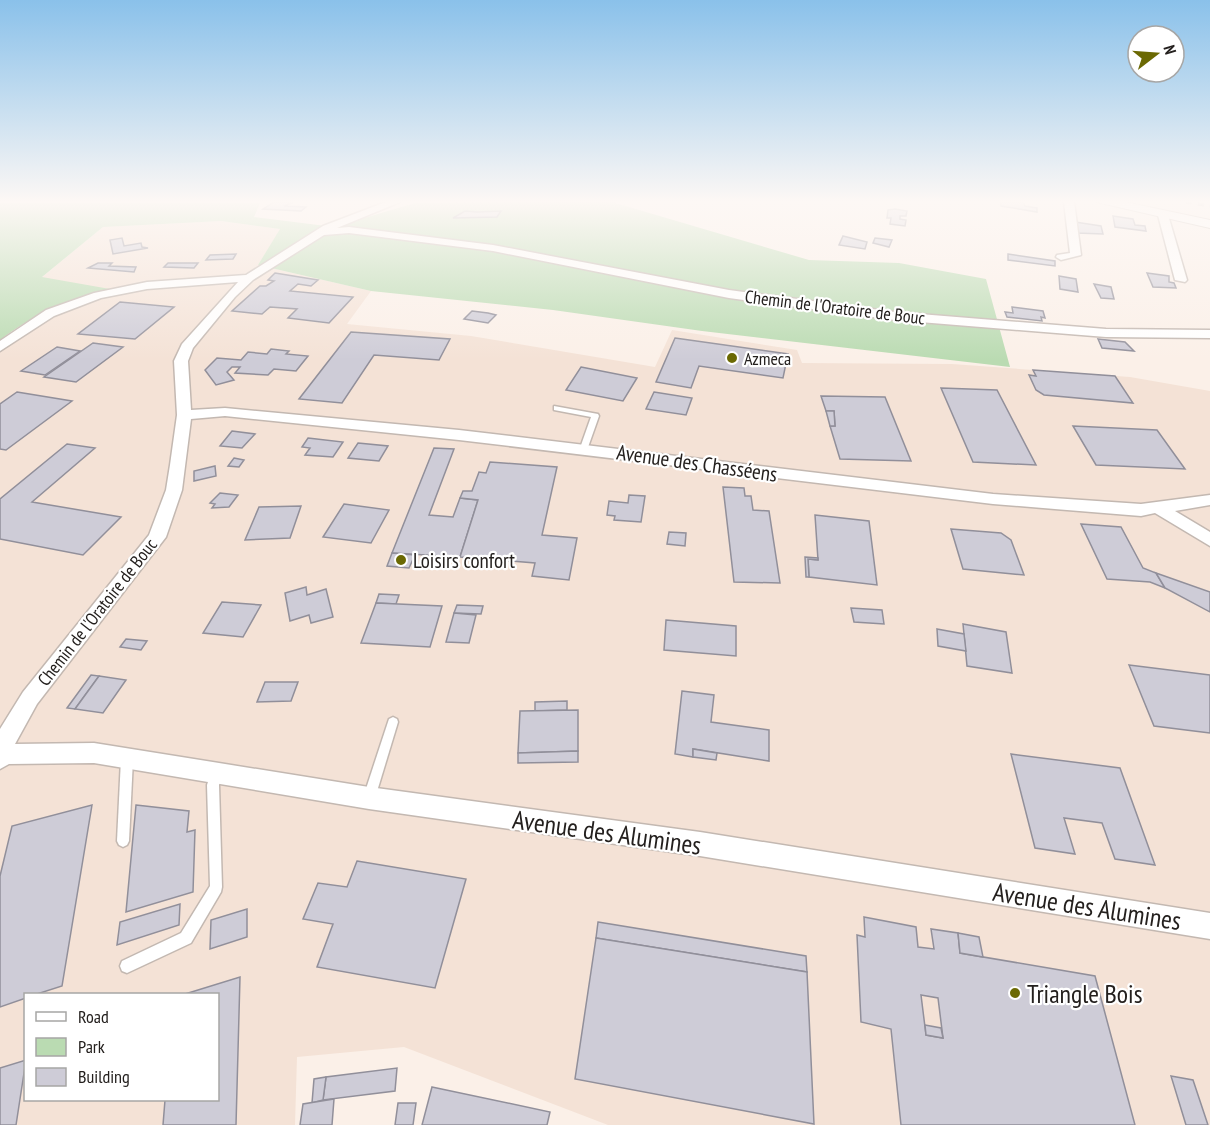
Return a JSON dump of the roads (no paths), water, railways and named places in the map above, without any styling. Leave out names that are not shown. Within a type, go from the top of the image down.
[{"type":"street","name":"Chemin de l'Oratoire de Bouc","points":[[2,757],[5,741],[20,712],[157,537],[174,490],[184,415],[181,361],[187,347],[231,295],[249,278],[286,254]]},
{"type":"street","name":"Chemin de l'Oratoire de Bouc","points":[[526,254],[729,294],[885,314],[1106,333],[1210,334]]},
{"type":"street","points":[[1061,257],[1076,254]]},
{"type":"street","points":[[1175,254],[1182,280]]},
{"type":"street","points":[[0,347],[48,314],[80,300],[140,286],[249,278]]},
{"type":"street","points":[[186,282],[231,295]]},
{"type":"street","name":"Avenue des Chasséens","points":[[184,415],[225,412],[274,416],[584,448],[944,494],[1071,506],[1141,510],[1210,500]]},
{"type":"street","points":[[1159,508],[1210,540]]},
{"type":"street","name":"Avenue des Alumines","points":[[2,757],[94,753],[369,798],[700,844],[1210,926]]},
{"type":"lane","points":[[557,408],[595,416],[584,448]]},
{"type":"lane","points":[[369,798],[393,722]]},
{"type":"lane","points":[[123,841],[127,759]]},
{"type":"lane","points":[[127,966],[186,938],[216,887],[213,784],[216,773]]},
{"type":"place","name":"Azmeca","points":[[732,358]]},
{"type":"place","name":"Loisirs confort","points":[[401,560]]},
{"type":"place","name":"Triangle Bois","points":[[1015,993]]}]
